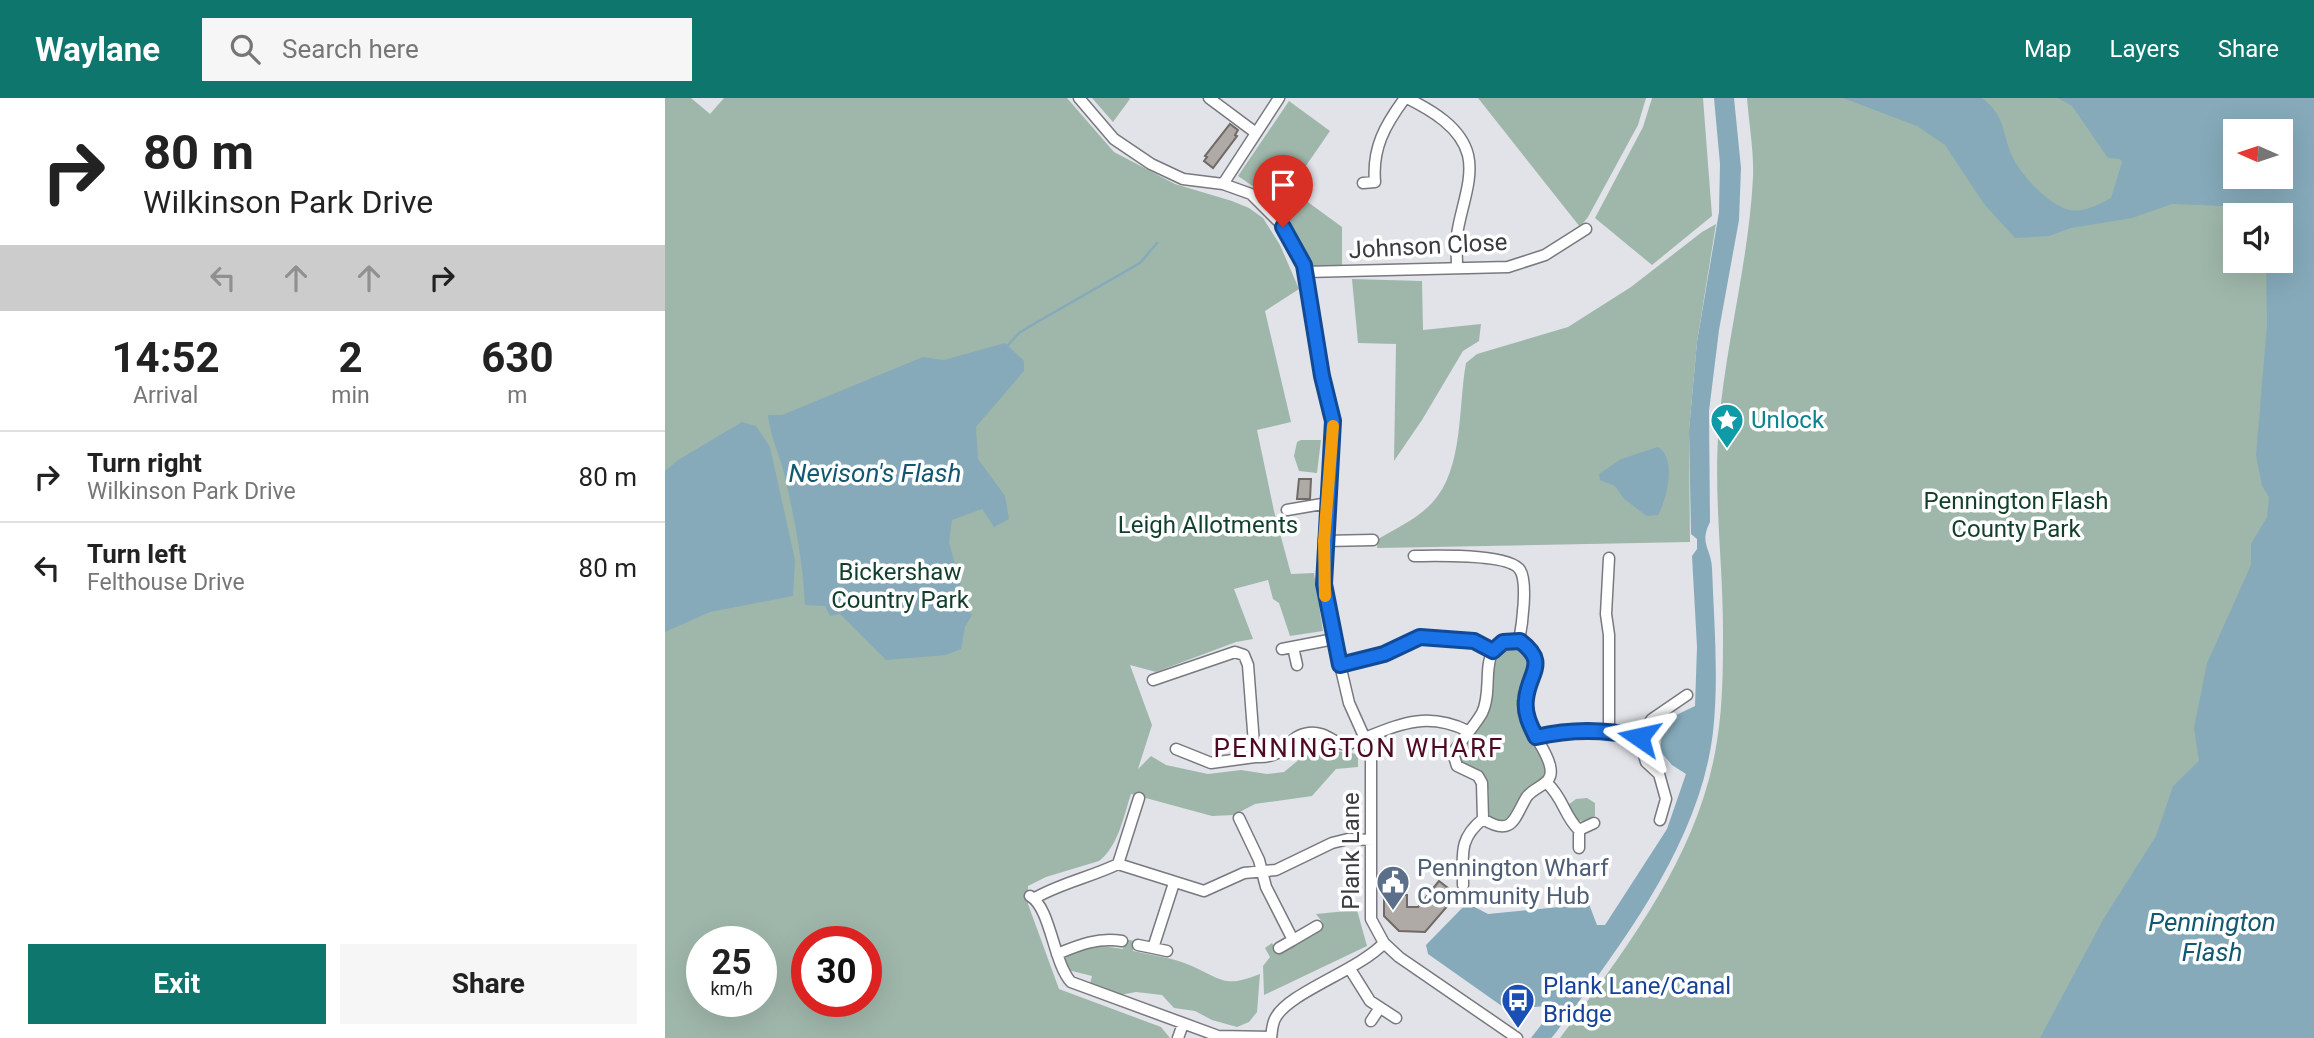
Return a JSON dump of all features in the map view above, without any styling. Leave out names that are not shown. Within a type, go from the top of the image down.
[{"type":"street","name":"Plank Lane","points":[[1079,98],[1114,139],[1141,158],[1183,178],[1223,184],[1251,194],[1283,227],[1305,272],[1334,430],[1324,541],[1324,584],[1333,639],[1349,703],[1366,738],[1372,762],[1371,919],[1384,943]]},
{"type":"street","points":[[1209,98],[1257,133]]},
{"type":"street","points":[[1223,184],[1279,98]]},
{"type":"street","points":[[1363,183],[1375,183],[1375,156],[1380,135],[1406,98],[1437,114],[1457,134],[1468,155],[1469,172],[1457,235],[1457,268]]},
{"type":"street","name":"Johnson Close","points":[[1305,272],[1508,267],[1545,255],[1585,229]]},
{"type":"street","points":[[1287,510],[1328,503]]},
{"type":"street","points":[[1324,541],[1373,540]]},
{"type":"street","points":[[1414,556],[1430,560],[1496,558],[1521,571],[1524,589],[1520,641],[1535,658],[1536,667],[1526,699],[1526,710],[1550,765],[1547,783],[1527,797],[1516,820],[1509,825],[1498,826],[1483,819]]},
{"type":"street","points":[[1609,558],[1606,614],[1609,635],[1609,731]]},
{"type":"street","points":[[1340,665],[1384,654],[1420,637],[1474,641],[1493,651]]},
{"type":"street","points":[[1282,649],[1333,639]]},
{"type":"street","points":[[1463,885],[1464,841],[1483,819],[1485,795],[1478,776],[1461,771],[1454,761],[1453,753],[1483,711],[1487,699],[1489,660],[1493,651],[1503,642],[1520,641]]},
{"type":"street","points":[[1293,647],[1297,665]]},
{"type":"street","points":[[1153,680],[1235,652],[1244,655],[1248,664],[1255,757]]},
{"type":"street","points":[[1639,737],[1652,719],[1687,695]]},
{"type":"street","points":[[1176,749],[1211,763],[1276,756],[1299,736],[1309,733],[1320,733],[1346,746],[1400,725],[1435,719],[1468,731]]},
{"type":"street","points":[[1536,737],[1558,732],[1609,731],[1639,737]]},
{"type":"street","points":[[1639,737],[1646,762],[1659,774],[1666,799],[1660,820]]},
{"type":"street","points":[[1547,783],[1563,800],[1567,814],[1579,830],[1579,848]]},
{"type":"street","points":[[1118,864],[1139,798]]},
{"type":"street","points":[[1239,818],[1263,872],[1266,887],[1293,940]]},
{"type":"street","points":[[1579,830],[1594,822]]},
{"type":"street","points":[[1371,840],[1348,839],[1332,843],[1276,870],[1244,873],[1204,891],[1118,864],[1098,874],[1057,886],[1032,897],[1071,982],[1226,1038],[1271,1037],[1277,1016],[1284,1007],[1350,969],[1384,943],[1517,1038]]},
{"type":"street","points":[[1153,948],[1174,883]]},
{"type":"street","points":[[1279,947],[1317,926]]},
{"type":"street","points":[[1057,954],[1084,943],[1109,939],[1122,941]]},
{"type":"street","points":[[1138,945],[1167,951]]},
{"type":"street","points":[[1350,969],[1370,1001],[1396,1018]]},
{"type":"street","points":[[1371,1021],[1379,1009]]},
{"type":"street","points":[[1178,1038],[1183,1024]]},
{"type":"green space","name":"Bickershaw Country Park","points":[[665,98],[691,98],[710,114],[724,98],[1067,98],[1114,152],[1175,184],[1249,208],[1263,218],[1280,245],[1299,289],[1265,311],[1291,422],[1257,430],[1291,574],[1314,573],[1323,631],[1290,636],[1279,603],[1273,599],[1268,580],[1234,589],[1253,639],[1236,642],[1156,672],[1130,665],[1152,725],[1138,769],[1151,756],[1166,765],[1208,774],[1241,770],[1267,774],[1284,772],[1307,753],[1317,749],[1358,754],[1358,767],[1336,769],[1312,796],[1255,804],[1234,815],[1212,816],[1131,794],[1116,839],[1106,855],[1099,861],[1046,877],[1028,886],[1028,904],[1059,989],[1161,1027],[1170,1038],[665,1038]]},
{"type":"green space","points":[[1092,98],[1129,98],[1130,99],[1113,122]]},
{"type":"green space","points":[[1478,98],[1646,98],[1638,125],[1580,227]]},
{"type":"green space","points":[[1652,98],[1703,98],[1712,216],[1652,265],[1595,218],[1643,127]]},
{"type":"green space","name":"Pennington Flash County Park","points":[[1747,98],[2314,98],[2314,1038],[1560,1038],[1610,970],[1657,898],[1695,823],[1708,783],[1722,700],[1723,604],[1717,450],[1722,393],[1751,208],[1752,147]]},
{"type":"green space","points":[[1289,101],[1330,131],[1290,189],[1342,227],[1342,265],[1310,268],[1279,204],[1238,176]]},
{"type":"green space","points":[[1716,224],[1697,342],[1689,430],[1690,542],[1377,548],[1378,539],[1420,514],[1432,503],[1450,473],[1458,436],[1466,363],[1477,354],[1568,327],[1631,287]]},
{"type":"green space","points":[[1352,279],[1422,281],[1423,330],[1481,324],[1479,341],[1463,351],[1394,461],[1396,344],[1358,343]]},
{"type":"green space","points":[[1321,440],[1317,473],[1299,471],[1294,456],[1297,442]]},
{"type":"green space","points":[[1517,645],[1529,655],[1532,663],[1523,688],[1521,709],[1525,724],[1546,766],[1546,775],[1515,815],[1499,822],[1492,819],[1487,811],[1489,792],[1486,781],[1460,764],[1458,755],[1489,708],[1495,656],[1503,647]]},
{"type":"green space","points":[[1587,798],[1595,803],[1595,816],[1584,821],[1574,820],[1568,805],[1576,799]]},
{"type":"green space","points":[[1357,910],[1367,946],[1264,995],[1263,966],[1270,957],[1265,948],[1272,943],[1278,953],[1314,935],[1323,923],[1316,914]]},
{"type":"green space","points":[[1125,939],[1134,941],[1133,951],[1178,961],[1224,980],[1239,981],[1260,974],[1257,1012],[1249,1022],[1237,1027],[1212,1020],[1195,1011],[1174,1008],[1162,995],[1136,992],[1120,995],[1090,984],[1092,976],[1068,970],[1065,958],[1077,949],[1092,946],[1123,949]]},
{"type":"water","points":[[1714,98],[1734,98],[1741,168],[1739,220],[1719,330],[1709,411],[1710,522],[1706,541],[1712,568],[1716,692],[1713,732],[1705,774],[1692,814],[1674,854],[1629,930],[1554,1035],[1551,1038],[1531,1038],[1551,1012],[1547,1006],[1506,1009],[1428,954],[1426,945],[1467,903],[1488,914],[1589,904],[1597,925],[1605,925],[1667,829],[1686,774],[1672,765],[1660,751],[1662,735],[1670,718],[1695,706],[1697,647],[1692,556],[1697,549],[1697,539],[1691,534],[1689,430],[1697,342],[1719,212],[1720,164]]},
{"type":"water","name":"Pennington Flash","points":[[1843,98],[1982,98],[2000,119],[2014,160],[2030,182],[2054,203],[2070,210],[2080,210],[2111,198],[2122,162],[2120,159],[2108,158],[2072,106],[2058,98],[2314,98],[2314,1038],[2040,1038],[2104,918],[2156,836],[2173,786],[2199,761],[2194,728],[2207,663],[2251,565],[2251,544],[2267,517],[2269,497],[2262,486],[2256,455],[2267,324],[2266,273],[2293,273],[2293,203],[2223,203],[2223,206],[2172,204],[2132,218],[2071,228],[2049,236],[2015,238],[1984,204],[1945,145],[1917,126]]},
{"type":"water","name":"Nevison's Flash","points":[[1005,343],[1024,361],[1024,371],[976,427],[978,459],[1005,496],[1009,519],[994,527],[982,509],[952,520],[949,542],[967,609],[972,615],[965,627],[961,649],[946,655],[886,660],[840,614],[830,616],[825,606],[805,605],[795,522],[768,415],[782,415],[923,357],[944,360]]},
{"type":"water","name":"Nevison's Flash","points":[[742,422],[756,426],[770,447],[795,560],[793,596],[710,612],[665,632],[665,471],[678,460]]},
{"type":"water","points":[[1658,447],[1667,460],[1669,479],[1658,515],[1647,516],[1624,499],[1615,486],[1600,480],[1599,474],[1621,459]]},
{"type":"building","points":[[1230,124],[1238,130],[1235,135],[1237,136],[1213,168],[1204,161],[1207,157],[1205,156]]},
{"type":"building","points":[[1299,479],[1311,479],[1310,499],[1297,499]]},
{"type":"building","points":[[1439,881],[1457,895],[1425,932],[1399,931],[1384,916],[1384,891],[1398,891],[1398,895],[1407,895],[1407,907],[1418,907]]},
{"type":"waterway","points":[[1008,345],[1019,333],[1140,263],[1157,243]]},
{"type":"slow traffic","points":[[1325,596],[1324,541],[1333,426]]},
{"type":"place","name":"Unlock","points":[[1727,450]]},
{"type":"place","name":"Pennington Wharf Community Hub","points":[[1393,912]]},
{"type":"place","name":"Plank Lane/Canal Bridge","points":[[1518,1030]]},
{"type":"district","name":"PENNINGTON WHARF","points":[[1359,748]]},
{"type":"route","points":[[1283,227],[1304,265],[1322,376],[1333,421],[1323,567],[1326,604],[1340,665],[1384,654],[1420,637],[1430,636],[1458,642],[1474,641],[1493,651],[1503,642],[1520,641],[1535,658],[1535,675],[1529,686],[1526,710],[1536,737],[1558,732],[1609,731],[1639,737]]},
{"type":"park label","name":"Leigh Allotments","points":[[1208,525]]}]
